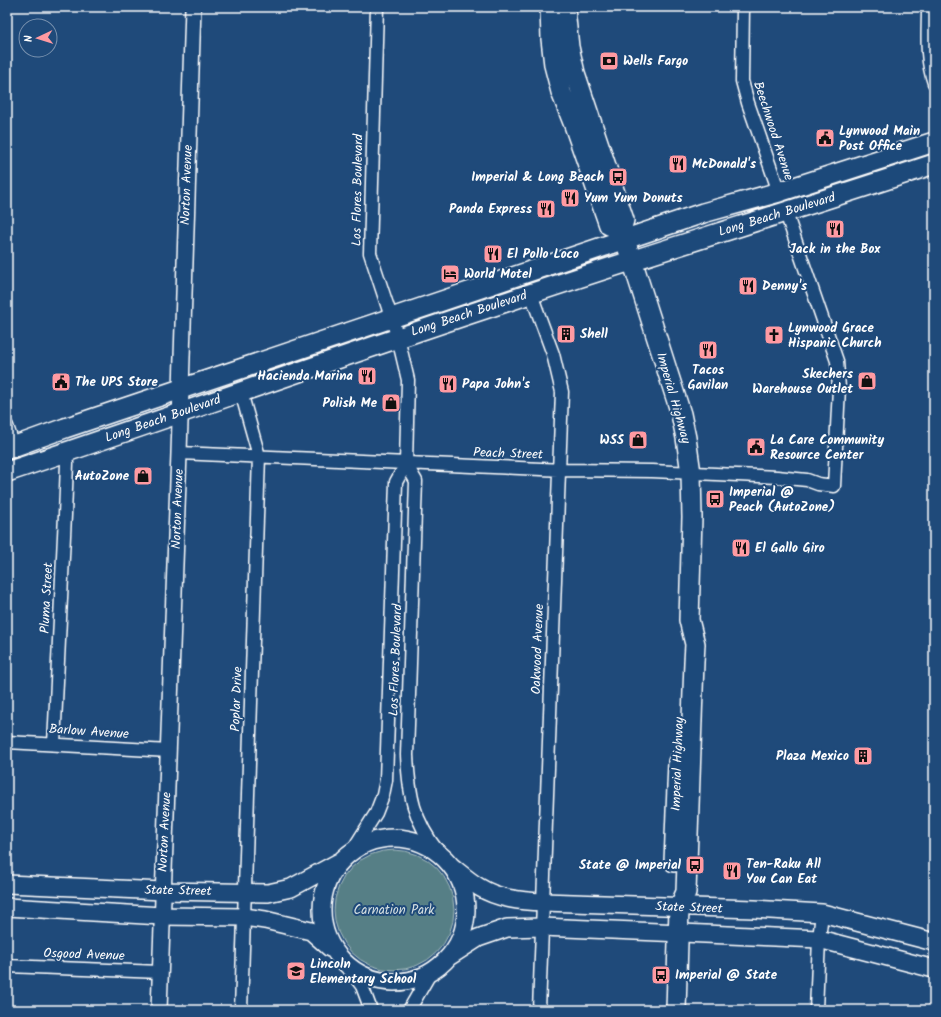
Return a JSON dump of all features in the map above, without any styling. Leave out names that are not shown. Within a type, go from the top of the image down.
[{"type":"main road","points":[[551,7],[551,39],[554,65],[561,92],[609,226],[622,234]]},
{"type":"main road","name":"Imperial Highway","points":[[563,7],[565,9],[569,47],[575,73],[624,220],[622,234],[632,260],[681,414],[691,473],[692,517],[689,620],[682,646],[673,891],[679,908],[676,1010]]},
{"type":"main road","name":"Long Beach Boulevard","points":[[9,452],[112,412],[392,317],[622,234],[779,192],[934,142]]},
{"type":"main road","name":"Long Beach Boulevard","points":[[7,472],[65,454],[181,412],[632,260],[786,213],[934,164]]},
{"type":"main road","points":[[65,454],[65,439],[107,423],[111,418],[112,412]]},
{"type":"main road","name":"State Street","points":[[7,884],[163,891],[268,893],[291,888],[373,841],[396,838],[418,842],[438,853],[451,866],[479,888],[512,900],[822,913],[934,942]]},
{"type":"main road","points":[[341,959],[326,935],[322,916],[323,896],[330,877],[347,856]]},
{"type":"main road","points":[[450,956],[460,940],[465,921],[466,902],[461,883],[451,866]]},
{"type":"main road","name":"State Street","points":[[7,908],[162,916],[244,917],[265,920],[311,931],[341,959],[366,977],[388,982],[410,981],[431,972],[450,956],[478,938],[507,928],[542,927],[819,939],[934,969]]},
{"type":"street","name":"Norton Avenue","points":[[159,1010],[180,453],[193,7]]},
{"type":"street","name":"Los Flores Boulevard","points":[[347,856],[376,813],[383,795],[386,780],[396,482],[406,464],[408,380],[392,317],[370,253],[377,7]]},
{"type":"street","name":"Beechwood Avenue","points":[[743,7],[742,81],[748,103],[779,192]]},
{"type":"street","points":[[928,7],[927,54],[928,64],[934,83]]},
{"type":"street","name":"Peach Street","points":[[180,453],[559,470],[777,476],[834,486],[840,388],[837,361],[786,213]]},
{"type":"street","name":"Oakwood Avenue","points":[[531,294],[553,354],[562,392],[539,1010]]},
{"type":"street","name":"Poplar Drive","points":[[241,392],[260,456],[241,1010]]},
{"type":"street","points":[[7,426],[9,452]]},
{"type":"street","name":"Pluma Street","points":[[54,744],[67,463],[65,454]]},
{"type":"street","name":"Los Flores Boulevard","points":[[406,464],[416,481],[408,778],[412,799],[419,822],[427,838],[438,853]]},
{"type":"street","name":"Barlow Avenue","points":[[7,742],[169,751]]},
{"type":"street","points":[[816,1010],[819,939],[822,913]]},
{"type":"street","points":[[341,959],[362,986],[371,1010]]},
{"type":"street","name":"Osgood Avenue","points":[[7,966],[160,972]]},
{"type":"street","points":[[409,1010],[431,972]]},
{"type":"green space","name":"Carnation Park","points":[[394,850],[417,854],[437,867],[450,887],[454,910],[450,933],[437,953],[417,966],[394,970],[371,966],[351,953],[338,933],[334,910],[338,887],[351,867],[371,854]]},
{"type":"place","name":"Wells Fargo","points":[[609,61]]},
{"type":"place","name":"Lynwood Main Post Office","points":[[825,138]]},
{"type":"place","name":"McDonald's","points":[[678,164]]},
{"type":"place","name":"Imperial & Long Beach","points":[[618,177]]},
{"type":"place","name":"Yum Yum Donuts","points":[[570,198]]},
{"type":"place","name":"Panda Express","points":[[546,209]]},
{"type":"place","name":"Jack in the Box","points":[[835,229]]},
{"type":"place","name":"El Pollo Loco","points":[[493,254]]},
{"type":"place","name":"World Motel","points":[[450,274]]},
{"type":"place","name":"Denny's","points":[[748,286]]},
{"type":"place","name":"Shell","points":[[566,334]]},
{"type":"place","name":"Lynwood Grace Hispanic Church","points":[[774,335]]},
{"type":"place","name":"Tacos Gavilan","points":[[708,350]]},
{"type":"place","name":"Hacienda Marina","points":[[367,376]]},
{"type":"place","name":"Skechers Warehouse Outlet","points":[[867,381]]},
{"type":"place","name":"The UPS Store","points":[[61,382]]},
{"type":"place","name":"Papa John's","points":[[448,384]]},
{"type":"place","name":"Polish Me","points":[[391,403]]},
{"type":"place","name":"WSS","points":[[638,440]]},
{"type":"place","name":"La Care Community Resource Center","points":[[756,447]]},
{"type":"place","name":"AutoZone","points":[[143,476]]},
{"type":"place","name":"Imperial @ Peach (AutoZone)","points":[[715,499]]},
{"type":"place","name":"El Gallo Giro","points":[[741,548]]},
{"type":"place","name":"Plaza Mexico","points":[[863,756]]},
{"type":"place","name":"State @ Imperial","points":[[695,865]]},
{"type":"place","name":"Ten-Raku All You Can Eat","points":[[732,871]]},
{"type":"place","name":"Lincoln Elementary School","points":[[296,971]]},
{"type":"place","name":"Imperial @ State","points":[[661,975]]}]
